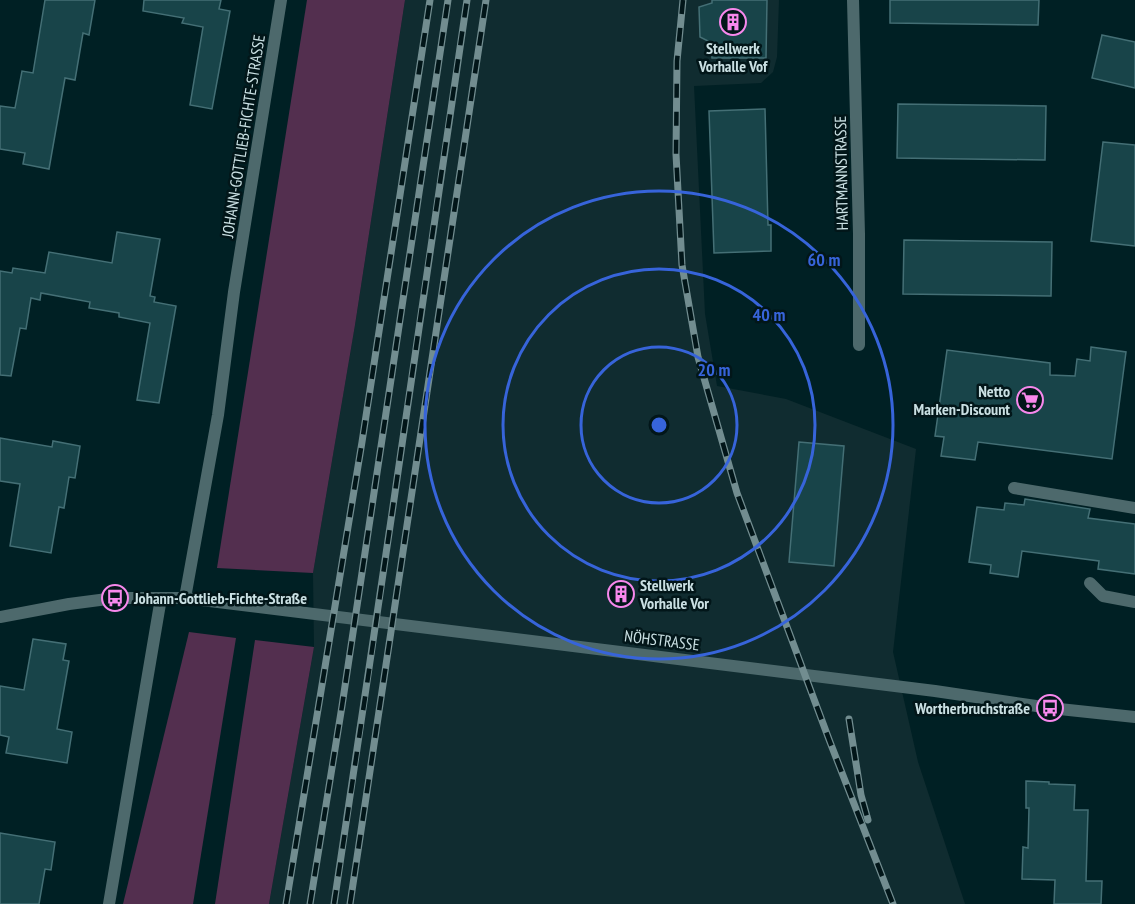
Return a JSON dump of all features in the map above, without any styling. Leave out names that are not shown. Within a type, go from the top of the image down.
[{"type":"street","name":"JOHANN-GOTTLIEB-FICHTE-STRASSE","points":[[185,598],[218,415],[234,292],[281,0]]},
{"type":"street","name":"HARTMANNSTRASSE","points":[[853,0],[859,345]]},
{"type":"street","points":[[1014,488],[1135,508]]},
{"type":"street","points":[[1090,583],[1103,596],[1135,602]]},
{"type":"street","name":"NÖHSTRASSE","points":[[0,617],[115,597],[185,598],[1135,717]]},
{"type":"street","points":[[109,904],[161,598]]},
{"type":"shaded area","points":[[307,0],[405,0],[355,325],[313,573],[217,568]]},
{"type":"shaded area","points":[[405,0],[779,0],[777,57],[773,72],[761,83],[694,86],[705,314],[717,386],[786,399],[916,449],[893,652],[918,762],[965,904],[269,904],[314,647],[313,573],[355,325]]},
{"type":"shaded area","points":[[189,632],[236,638],[193,904],[123,904]]},
{"type":"shaded area","points":[[255,640],[314,647],[269,904],[215,904]]},
{"type":"building","points":[[45,0],[95,0],[89,35],[83,33],[75,80],[65,78],[49,169],[23,164],[25,153],[0,149],[0,106],[15,108],[22,71],[33,73]]},
{"type":"building","points":[[144,0],[221,0],[219,9],[230,11],[212,109],[190,105],[203,27],[182,23],[184,18],[143,11]]},
{"type":"building","name":"Stellwerk Vorhalle Vof","points":[[712,0],[767,0],[766,58],[712,58],[710,42],[700,37],[699,7],[712,3]]},
{"type":"building","points":[[890,0],[1039,0],[1038,25],[890,23]]},
{"type":"building","points":[[1102,35],[1135,42],[1135,88],[1092,78]]},
{"type":"building","points":[[898,104],[1046,106],[1045,160],[897,158]]},
{"type":"building","points":[[765,109],[768,225],[771,225],[771,251],[714,253],[709,111]]},
{"type":"building","points":[[1103,142],[1135,145],[1135,246],[1091,241]]},
{"type":"building","points":[[117,232],[160,239],[150,296],[155,297],[154,302],[176,306],[159,403],[137,400],[150,323],[119,317],[119,313],[89,308],[90,302],[41,293],[40,300],[31,298],[26,329],[20,328],[11,376],[0,375],[0,271],[12,273],[13,268],[45,273],[49,252],[112,263]]},
{"type":"building","points":[[904,240],[1052,242],[1051,296],[903,294]]},
{"type":"building","name":"Netto Marken-Discount","points":[[1091,347],[1126,352],[1112,459],[978,442],[975,460],[941,456],[944,437],[935,436],[947,350],[1050,363],[1050,375],[1075,376],[1077,359],[1090,361]]},
{"type":"building","points":[[0,438],[52,447],[53,441],[80,446],[75,478],[69,477],[64,508],[59,507],[51,553],[10,546],[20,484],[0,481]]},
{"type":"building","points":[[799,442],[844,446],[834,566],[789,562]]},
{"type":"building","points":[[1025,499],[1090,509],[1088,518],[1135,524],[1135,574],[1098,569],[1099,561],[1022,551],[1018,577],[990,573],[991,565],[969,562],[977,507],[1004,510],[1005,503],[1024,505]]},
{"type":"building","points":[[33,639],[66,644],[63,660],[69,661],[57,729],[72,732],[67,763],[6,753],[9,737],[0,735],[0,686],[24,690]]},
{"type":"building","points":[[1026,781],[1075,785],[1074,810],[1088,810],[1086,881],[1102,881],[1101,904],[1054,904],[1055,880],[1022,879],[1023,847],[1028,848],[1029,808],[1026,808]]},
{"type":"building","points":[[0,833],[55,842],[51,870],[45,869],[39,904],[0,904]]},
{"type":"railway","points":[[286,904],[362,442],[430,0]]},
{"type":"railway","points":[[310,904],[448,0]]},
{"type":"railway","points":[[334,904],[467,0]]},
{"type":"railway","points":[[350,904],[486,0]]},
{"type":"railway","points":[[683,0],[677,61],[676,154],[682,265],[698,357],[737,493],[893,904]]},
{"type":"railway","points":[[849,719],[861,795],[868,820]]},
{"type":"place","name":"Stellwerk Vorhalle Vof","points":[[733,22]]},
{"type":"place","name":"Netto Marken-Discount","points":[[1030,400]]},
{"type":"place","name":"Stellwerk Vorhalle Vor","points":[[621,594]]},
{"type":"place","name":"Johann-Gottlieb-Fichte-Straße","points":[[115,598]]},
{"type":"place","name":"Wortherbruchstraße","points":[[1050,708]]}]
